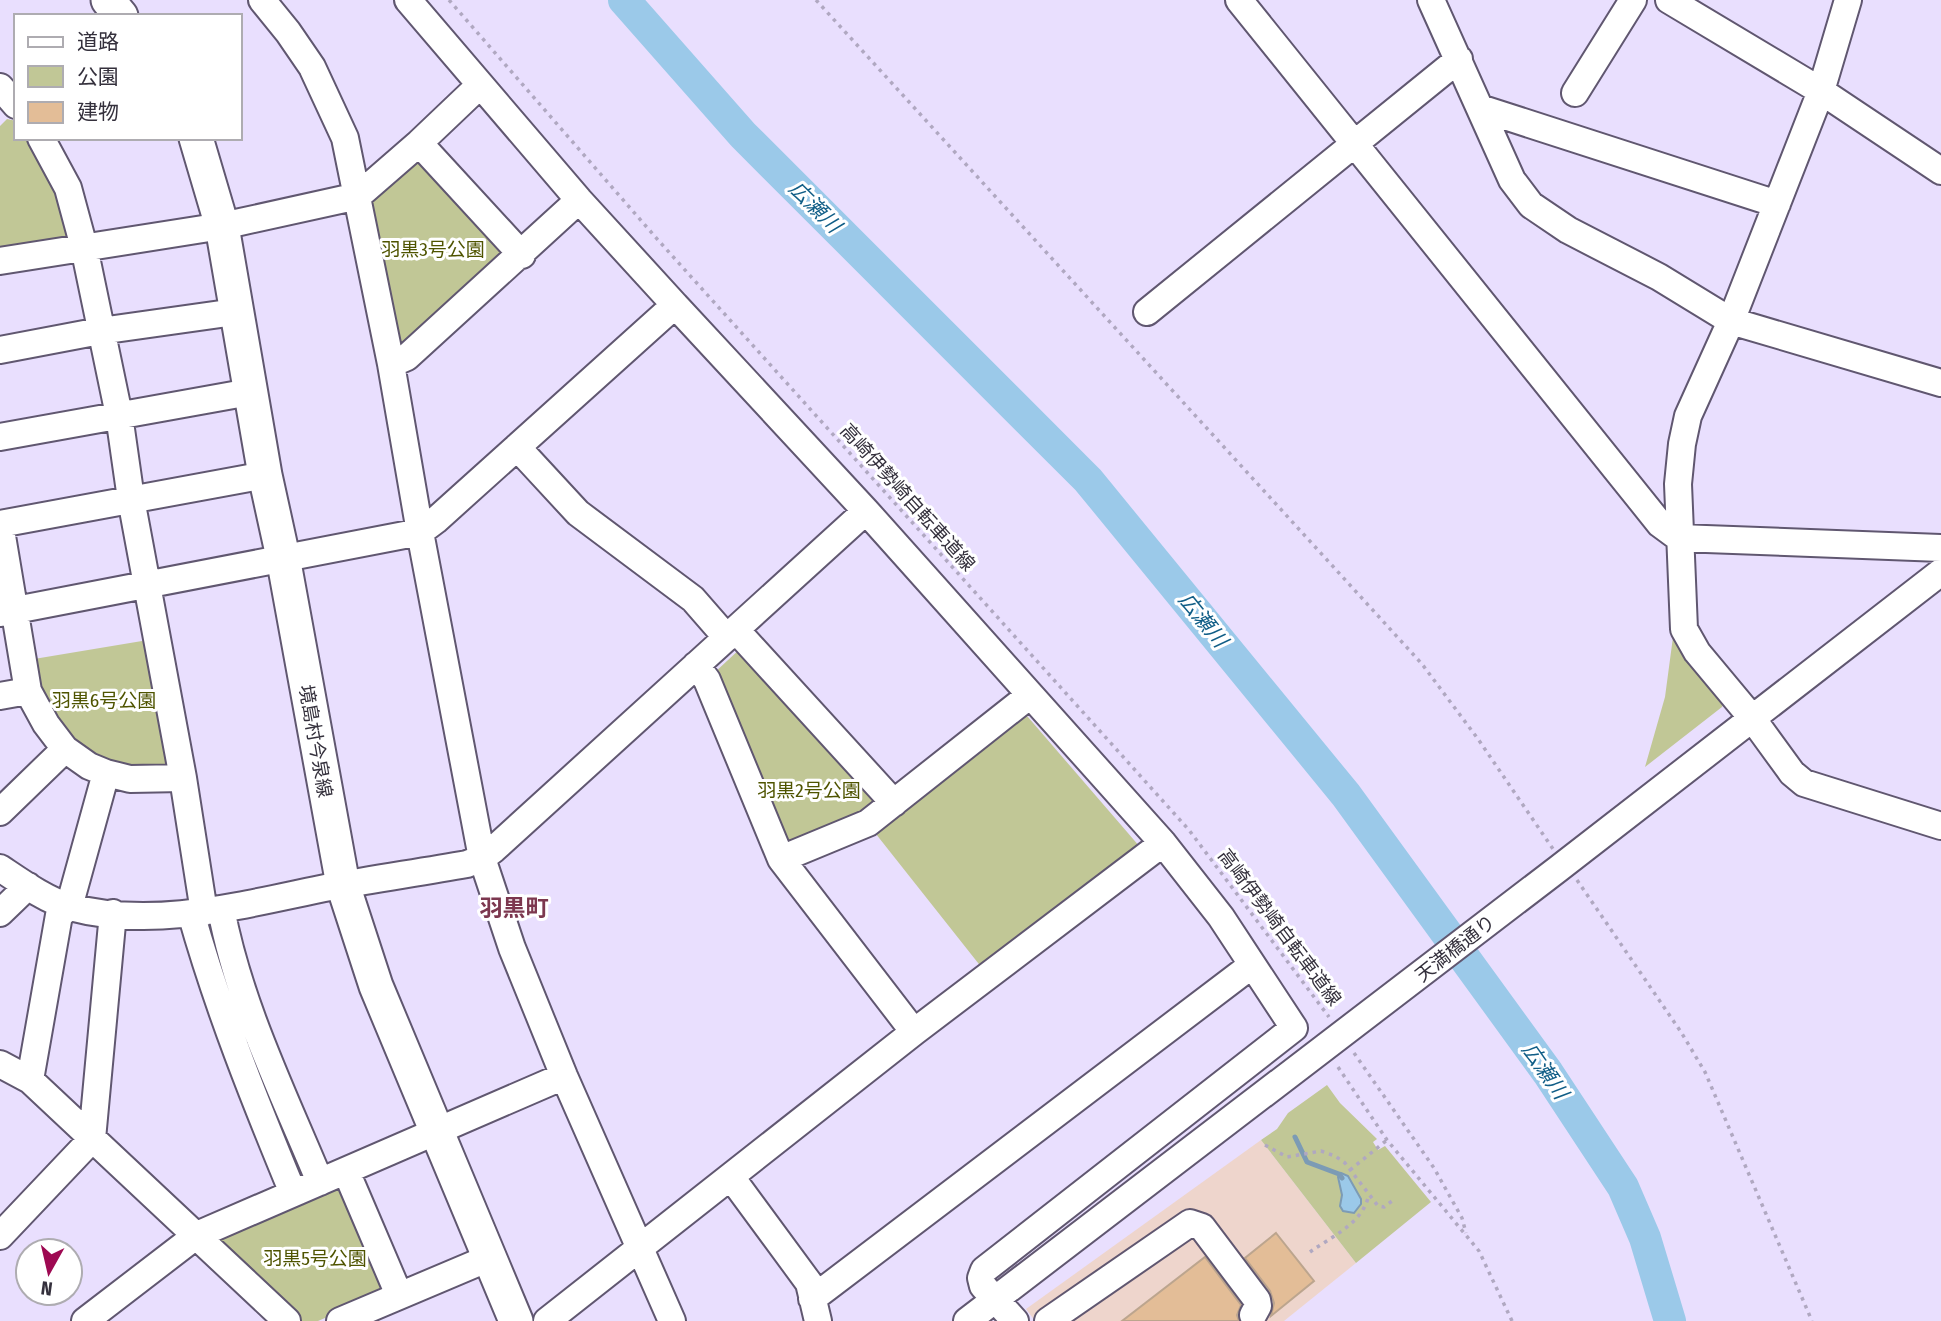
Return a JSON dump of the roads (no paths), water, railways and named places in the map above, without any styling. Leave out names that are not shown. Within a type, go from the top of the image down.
[{"type":"main road","name":"境島村今泉線","points":[[197,140],[222,226],[235,312],[343,885],[376,986],[516,1321]]},
{"type":"street","points":[[261,0],[288,32],[312,67],[345,138],[391,364],[482,858],[512,948],[564,1076],[641,1245],[672,1321]]},
{"type":"street","points":[[408,0],[579,200],[866,511],[1163,843],[1221,917],[1294,1028],[984,1270],[981,1278],[983,1286],[1015,1321]]},
{"type":"street","points":[[1238,0],[1660,524],[1679,538],[1941,548]]},
{"type":"street","points":[[1431,0],[1511,180],[1531,205],[1568,230],[1659,277],[1731,321],[1941,383]]},
{"type":"street","points":[[1575,93],[1633,0]]},
{"type":"street","points":[[1670,0],[1821,91],[1941,171]]},
{"type":"street","points":[[1848,0],[1821,91],[1731,321],[1688,416],[1678,484],[1684,629],[1697,652],[1752,718],[1792,773],[1804,783],[1941,825]]},
{"type":"street","points":[[1147,312],[1458,59]]},
{"type":"street","points":[[0,261],[222,226],[358,196],[419,144],[480,85]]},
{"type":"street","points":[[0,87],[14,103]]},
{"type":"street","points":[[0,120],[14,107]]},
{"type":"street","points":[[1480,108],[1777,204]]},
{"type":"street","points":[[42,140],[68,188],[84,247],[119,415],[131,499],[206,911],[209,976],[238,1057],[293,1193]]},
{"type":"street","points":[[419,144],[522,255]]},
{"type":"street","points":[[391,364],[407,357],[522,255],[579,200]]},
{"type":"street","points":[[7,612],[420,531],[436,520],[675,305]]},
{"type":"street","points":[[0,350],[100,331],[235,312]]},
{"type":"street","points":[[0,437],[250,392]]},
{"type":"street","points":[[517,447],[578,513],[693,599],[732,634],[894,803]]},
{"type":"street","points":[[183,778],[130,779],[106,774],[65,749],[40,715],[28,691],[7,612],[0,524],[265,475]]},
{"type":"street","points":[[0,868],[28,886],[69,906],[138,917],[206,911],[467,864],[482,858],[866,511]]},
{"type":"street","name":"天満橋通り","points":[[967,1321],[1564,867],[1941,572]]},
{"type":"street","points":[[696,666],[707,680],[781,859],[914,1032]]},
{"type":"street","points":[[0,696],[28,691]]},
{"type":"street","points":[[781,859],[868,823],[1030,695]]},
{"type":"street","points":[[0,811],[65,749]]},
{"type":"street","points":[[30,1080],[59,915],[69,906],[106,774]]},
{"type":"street","points":[[547,1321],[914,1032],[1163,843]]},
{"type":"street","points":[[0,913],[28,886]]},
{"type":"street","points":[[206,911],[228,945],[251,1018],[320,1182]]},
{"type":"street","points":[[0,1236],[92,1139],[113,913]]},
{"type":"street","points":[[731,1177],[809,1283],[815,1310],[1252,965]]},
{"type":"street","points":[[209,976],[242,988]]},
{"type":"street","points":[[238,1057],[251,1018]]},
{"type":"street","points":[[238,1057],[277,1078]]},
{"type":"street","points":[[1,1066],[30,1080],[287,1321]]},
{"type":"street","points":[[85,1321],[197,1235],[564,1076]]},
{"type":"street","points":[[270,1137],[289,1109]]},
{"type":"street","points":[[346,1171],[399,1295]]},
{"type":"street","points":[[1048,1321],[1078,1313],[1190,1223],[1202,1227],[1258,1300],[1258,1306],[1252,1315]]},
{"type":"street","points":[[340,1321],[489,1258]]},
{"type":"water","points":[[1341,1173],[1348,1176],[1361,1199],[1361,1204],[1354,1213],[1343,1211],[1340,1206],[1342,1195],[1338,1177]]},
{"type":"waterway","name":"広瀬川","points":[[624,0],[743,135],[1088,480],[1346,795],[1548,1073],[1623,1187],[1645,1238],[1670,1321]]},
{"type":"waterway","points":[[1295,1137],[1307,1162],[1339,1174],[1342,1178]]},
{"type":"district","name":"羽黒町","points":[[514,908]]},
{"type":"park label","name":"羽黒3号公園","points":[[433,249]]},
{"type":"park label","name":"羽黒6号公園","points":[[104,700]]},
{"type":"park label","name":"羽黒2号公園","points":[[809,790]]},
{"type":"park label","name":"羽黒5号公園","points":[[315,1258]]}]
